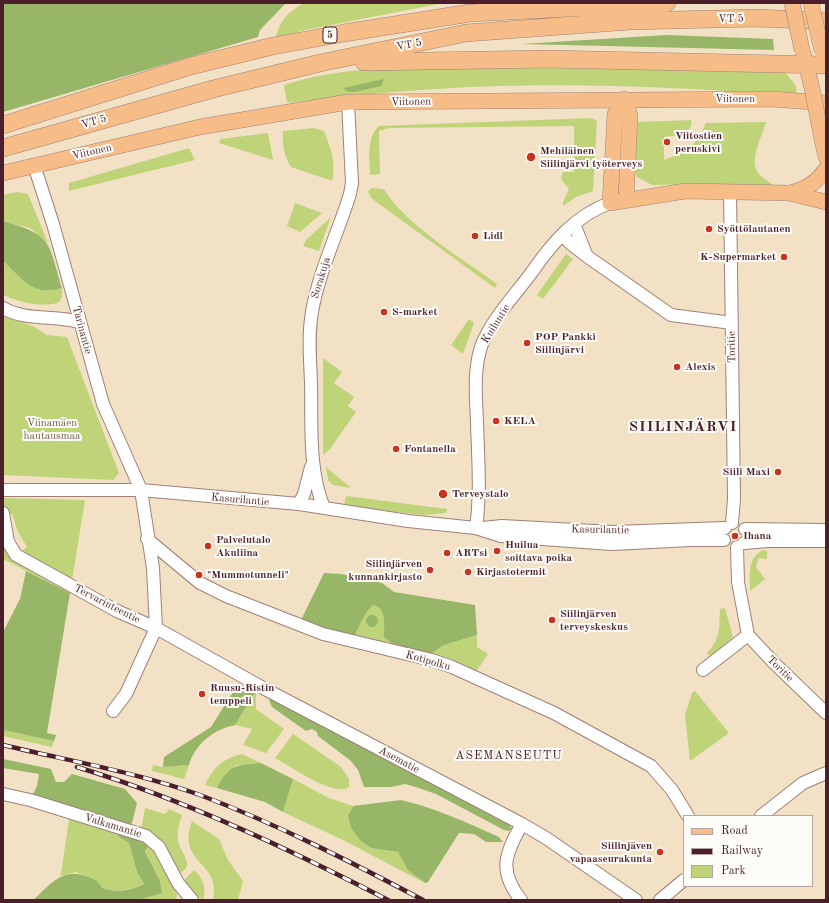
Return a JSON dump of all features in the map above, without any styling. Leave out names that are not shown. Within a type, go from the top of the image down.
[{"type":"highway","name":"VT 5","points":[[3,125],[191,66],[273,46],[470,13],[666,3]]},
{"type":"highway","name":"VT 5","points":[[3,148],[213,89],[320,63],[466,33],[630,21],[756,18],[826,21]]},
{"type":"highway","points":[[320,63],[804,57],[825,63]]},
{"type":"main road","points":[[792,3],[812,88],[826,157]]},
{"type":"main road","points":[[811,3],[825,63]]},
{"type":"main road","points":[[624,99],[630,116],[626,199]]},
{"type":"main road","points":[[610,203],[615,114],[624,99]]},
{"type":"main road","name":"Viitonen","points":[[3,173],[200,127],[348,102],[771,99],[826,103]]},
{"type":"main road","points":[[789,193],[804,190],[816,181],[826,170]]},
{"type":"main road","name":"Kuiluntie","points":[[610,203],[626,199],[685,191],[789,193]]},
{"type":"main road","points":[[789,193],[826,202]]},
{"type":"street","name":"Sorakuja","points":[[324,508],[316,484],[313,456],[310,351],[311,314],[351,188],[348,102]]},
{"type":"street","name":"Tarinantie","points":[[34,165],[55,231],[79,322],[103,404],[141,490],[147,540],[153,568],[156,628]]},
{"type":"street","name":"Toritie","points":[[730,192],[734,535]]},
{"type":"street","name":"Kuiluntie","points":[[476,528],[479,508],[475,393],[477,364],[482,344],[549,247],[574,224],[596,209],[610,203]]},
{"type":"street","points":[[574,224],[588,257]]},
{"type":"street","points":[[562,235],[570,244],[671,315],[732,323]]},
{"type":"street","points":[[3,308],[16,314],[68,319],[79,322]]},
{"type":"street","name":"Sorakuja","points":[[299,504],[308,483],[313,456]]},
{"type":"street","name":"Kasurilantie","points":[[3,493],[141,490],[299,504],[408,521],[476,528],[501,536],[612,544],[826,530]]},
{"type":"street","name":"Tervarinteentie","points":[[3,513],[8,542],[16,555],[117,611],[156,628]]},
{"type":"street","points":[[703,670],[748,635],[738,582],[734,535]]},
{"type":"street","name":"Kasurilantie","points":[[734,535],[768,541],[826,541]]},
{"type":"street","name":"Kotipolku","points":[[147,540],[200,583],[226,596],[323,634],[432,660],[452,667],[554,713],[652,766],[672,790],[687,815]]},
{"type":"street","points":[[113,711],[126,694],[156,628]]},
{"type":"street","name":"Asematie","points":[[156,628],[265,689],[522,824],[553,842],[636,900]]},
{"type":"street","name":"Toritie","points":[[748,635],[773,662],[826,713]]},
{"type":"street","points":[[762,815],[803,784],[826,773]]},
{"type":"street","name":"Valkamantie","points":[[3,794],[30,800],[146,836],[159,847],[178,883],[189,899]]},
{"type":"street","points":[[521,900],[507,875],[505,866],[514,839],[522,824]]},
{"type":"street","points":[[660,900],[683,882]]},
{"type":"street","points":[[674,900],[683,882]]},
{"type":"green space","points":[[3,3],[286,3],[260,30],[258,37],[3,112]]},
{"type":"green space","points":[[304,3],[444,3],[305,30],[276,38],[282,21]]},
{"type":"green space","points":[[667,35],[773,39],[774,50],[521,44]]},
{"type":"green space","points":[[445,66],[785,72],[796,86],[797,95],[648,87],[535,85],[418,90],[287,103],[284,85],[303,79],[363,70]]},
{"type":"green space","points":[[384,79],[381,86],[354,92],[346,91],[344,88]]},
{"type":"green space","points":[[591,118],[597,121],[593,191],[576,197],[563,206],[563,202],[569,189],[561,179],[563,172],[574,172],[574,126],[389,128],[379,131],[380,174],[370,175],[370,142],[379,126]]},
{"type":"green space","points":[[691,120],[691,125],[686,132],[664,137],[664,160],[679,154],[690,147],[699,137],[706,123],[766,122],[756,152],[755,164],[759,174],[774,186],[698,184],[652,185],[637,177],[634,167],[638,122]]},
{"type":"green space","points":[[314,128],[324,131],[333,161],[334,168],[332,181],[291,167],[285,154],[283,145],[283,131]]},
{"type":"green space","points":[[268,133],[273,160],[219,143],[221,139]]},
{"type":"green space","points":[[189,148],[195,160],[69,191],[69,183]]},
{"type":"green space","points":[[371,188],[384,189],[405,215],[435,240],[497,284],[495,288],[371,198],[368,192]]},
{"type":"green space","points":[[17,192],[28,194],[48,243],[30,228],[3,221],[3,195]]},
{"type":"green space","points":[[295,203],[322,213],[300,232],[287,226]]},
{"type":"green space","points":[[331,217],[319,251],[303,246],[306,240]]},
{"type":"green space","points":[[3,221],[31,231],[40,236],[46,242],[54,260],[62,288],[43,290],[29,285],[3,261]]},
{"type":"green space","points":[[566,254],[573,259],[543,299],[537,295]]},
{"type":"green space","points":[[3,261],[29,285],[43,290],[62,288],[62,297],[58,303],[44,305],[31,304],[5,296],[3,294]]},
{"type":"green space","name":"Viinamäen hautausmaa","points":[[3,315],[35,327],[47,335],[67,337],[119,473],[113,480],[3,475]]},
{"type":"green space","points":[[469,319],[474,323],[463,354],[451,345]]},
{"type":"green space","points":[[323,358],[342,372],[334,383],[354,397],[348,406],[356,412],[330,449],[323,455]]},
{"type":"green space","points":[[326,467],[351,488],[333,485],[328,480]]},
{"type":"green space","points":[[346,496],[447,509],[446,513],[424,515],[350,507],[344,505]]},
{"type":"green space","points":[[3,498],[85,500],[70,593],[3,559],[3,543],[16,555],[27,547],[18,532],[12,514],[3,514]]},
{"type":"green space","points":[[763,550],[767,551],[767,559],[759,558],[756,567],[765,579],[750,591],[750,568],[754,558]]},
{"type":"green space","points":[[26,571],[70,593],[47,733],[56,735],[54,741],[3,730],[3,632],[20,599]]},
{"type":"green space","points":[[324,573],[341,574],[382,583],[394,592],[475,605],[477,635],[444,645],[430,654],[391,643],[384,637],[383,613],[373,605],[364,616],[353,638],[301,620]]},
{"type":"green space","points":[[373,605],[383,613],[384,637],[391,643],[353,638],[364,616]]},
{"type":"green space","points":[[725,608],[733,637],[709,656],[707,653],[712,648],[717,638],[720,609]]},
{"type":"green space","points":[[370,615],[374,615],[378,621],[374,627],[370,627],[366,623],[366,619]]},
{"type":"green space","points":[[477,635],[477,647],[488,654],[476,672],[451,660],[430,654],[444,645]]},
{"type":"green space","points":[[242,685],[256,691],[235,725],[220,730],[206,739],[196,750],[189,765],[163,767],[164,757],[211,727],[233,692]]},
{"type":"green space","points":[[256,691],[256,709],[284,729],[266,753],[243,745],[252,729],[235,725]]},
{"type":"green space","points":[[695,691],[729,733],[690,761],[685,715],[692,693]]},
{"type":"green space","points":[[271,696],[512,828],[509,831],[504,830],[436,794],[405,784],[391,787],[364,787],[358,770],[351,761],[318,736],[317,732],[312,729],[306,731],[272,707],[269,700]]},
{"type":"green space","points":[[3,730],[54,741],[52,747],[3,736]]},
{"type":"green space","points":[[293,734],[341,767],[349,779],[349,787],[342,789],[323,785],[275,758]]},
{"type":"green space","points":[[242,754],[261,763],[236,765],[217,788],[205,785],[211,773],[220,764],[236,755]]},
{"type":"green space","points":[[3,759],[51,769],[56,782],[64,782],[72,774],[125,789],[137,803],[130,831],[147,843],[148,846],[145,851],[160,881],[162,893],[139,900],[33,900],[56,879],[69,874],[77,874],[90,878],[97,882],[102,888],[118,891],[129,890],[144,884],[137,872],[129,843],[119,837],[116,832],[30,800],[37,786],[39,774],[3,768]]},
{"type":"green space","points":[[261,763],[293,779],[283,812],[265,802],[217,788],[226,774],[234,767],[245,764]]},
{"type":"green space","points":[[153,765],[163,767],[189,765],[184,779],[152,771]]},
{"type":"green space","points":[[293,779],[329,798],[353,806],[348,816],[351,828],[371,848],[398,852],[418,878],[425,883],[343,840],[283,812]]},
{"type":"green space","points":[[401,800],[438,811],[499,837],[503,842],[486,842],[474,834],[459,833],[428,882],[425,883],[408,870],[398,852],[371,848],[360,840],[351,828],[348,816],[353,806]]},
{"type":"green space","points":[[145,808],[165,814],[169,809],[182,815],[178,828],[178,840],[186,858],[187,866],[185,870],[180,873],[153,833],[141,830]]},
{"type":"green space","points":[[70,812],[116,832],[119,837],[129,843],[137,872],[144,884],[118,891],[102,888],[99,883],[76,872],[59,876],[61,874]]},
{"type":"green space","points":[[192,821],[219,839],[228,860],[243,881],[238,900],[213,900],[213,881],[210,874],[191,851],[188,840]]},
{"type":"green space","points":[[148,846],[162,861],[177,894],[176,900],[139,900],[162,893],[160,881],[145,850]]},
{"type":"green space","points":[[194,870],[200,876],[204,887],[205,891],[203,900],[190,891],[182,882]]},
{"type":"railway","points":[[3,745],[127,773],[200,795],[285,831],[423,900]]},
{"type":"railway","points":[[77,767],[157,794],[235,826],[388,900]]},
{"type":"place","name":"Viitostien peruskivi","points":[[667,142]]},
{"type":"place","name":"Mehiläinen Siilinjärvi työterveys","points":[[531,157]]},
{"type":"place","name":"Syöttölautanen","points":[[709,229]]},
{"type":"place","name":"Lidl","points":[[475,236]]},
{"type":"place","name":"K-Supermarket","points":[[784,257]]},
{"type":"place","name":"S-market","points":[[384,312]]},
{"type":"place","name":"POP Pankki Siilinjärvi","points":[[527,343]]},
{"type":"place","name":"Alexis","points":[[677,367]]},
{"type":"place","name":"KELA","points":[[496,421]]},
{"type":"place","name":"Fontanella","points":[[396,449]]},
{"type":"place","name":"Siili Maxi","points":[[778,472]]},
{"type":"place","name":"Terveystalo","points":[[443,494]]},
{"type":"place","name":"Ihana","points":[[735,536]]},
{"type":"place","name":"Palvelutalo Akuliina","points":[[208,546]]},
{"type":"place","name":"Huilua soittava poika","points":[[497,551]]},
{"type":"place","name":"ARTsi","points":[[447,553]]},
{"type":"place","name":"Siilinjärven kunnankirjasto","points":[[430,570]]},
{"type":"place","name":"Kirjastotermit","points":[[468,572]]},
{"type":"place","name":"\"Mummotunneli\"","points":[[199,575]]},
{"type":"place","name":"Siilinjärven terveyskeskus","points":[[552,620]]},
{"type":"place","name":"Ruusu-Ristin temppeli","points":[[202,694]]},
{"type":"place","name":"Siilinjäven vapaaseurakunta","points":[[660,852]]},
{"type":"district","name":"SIILINJÄRVI","points":[[683,427]]},
{"type":"district","name":"ASEMANSEUTU","points":[[509,756]]}]
